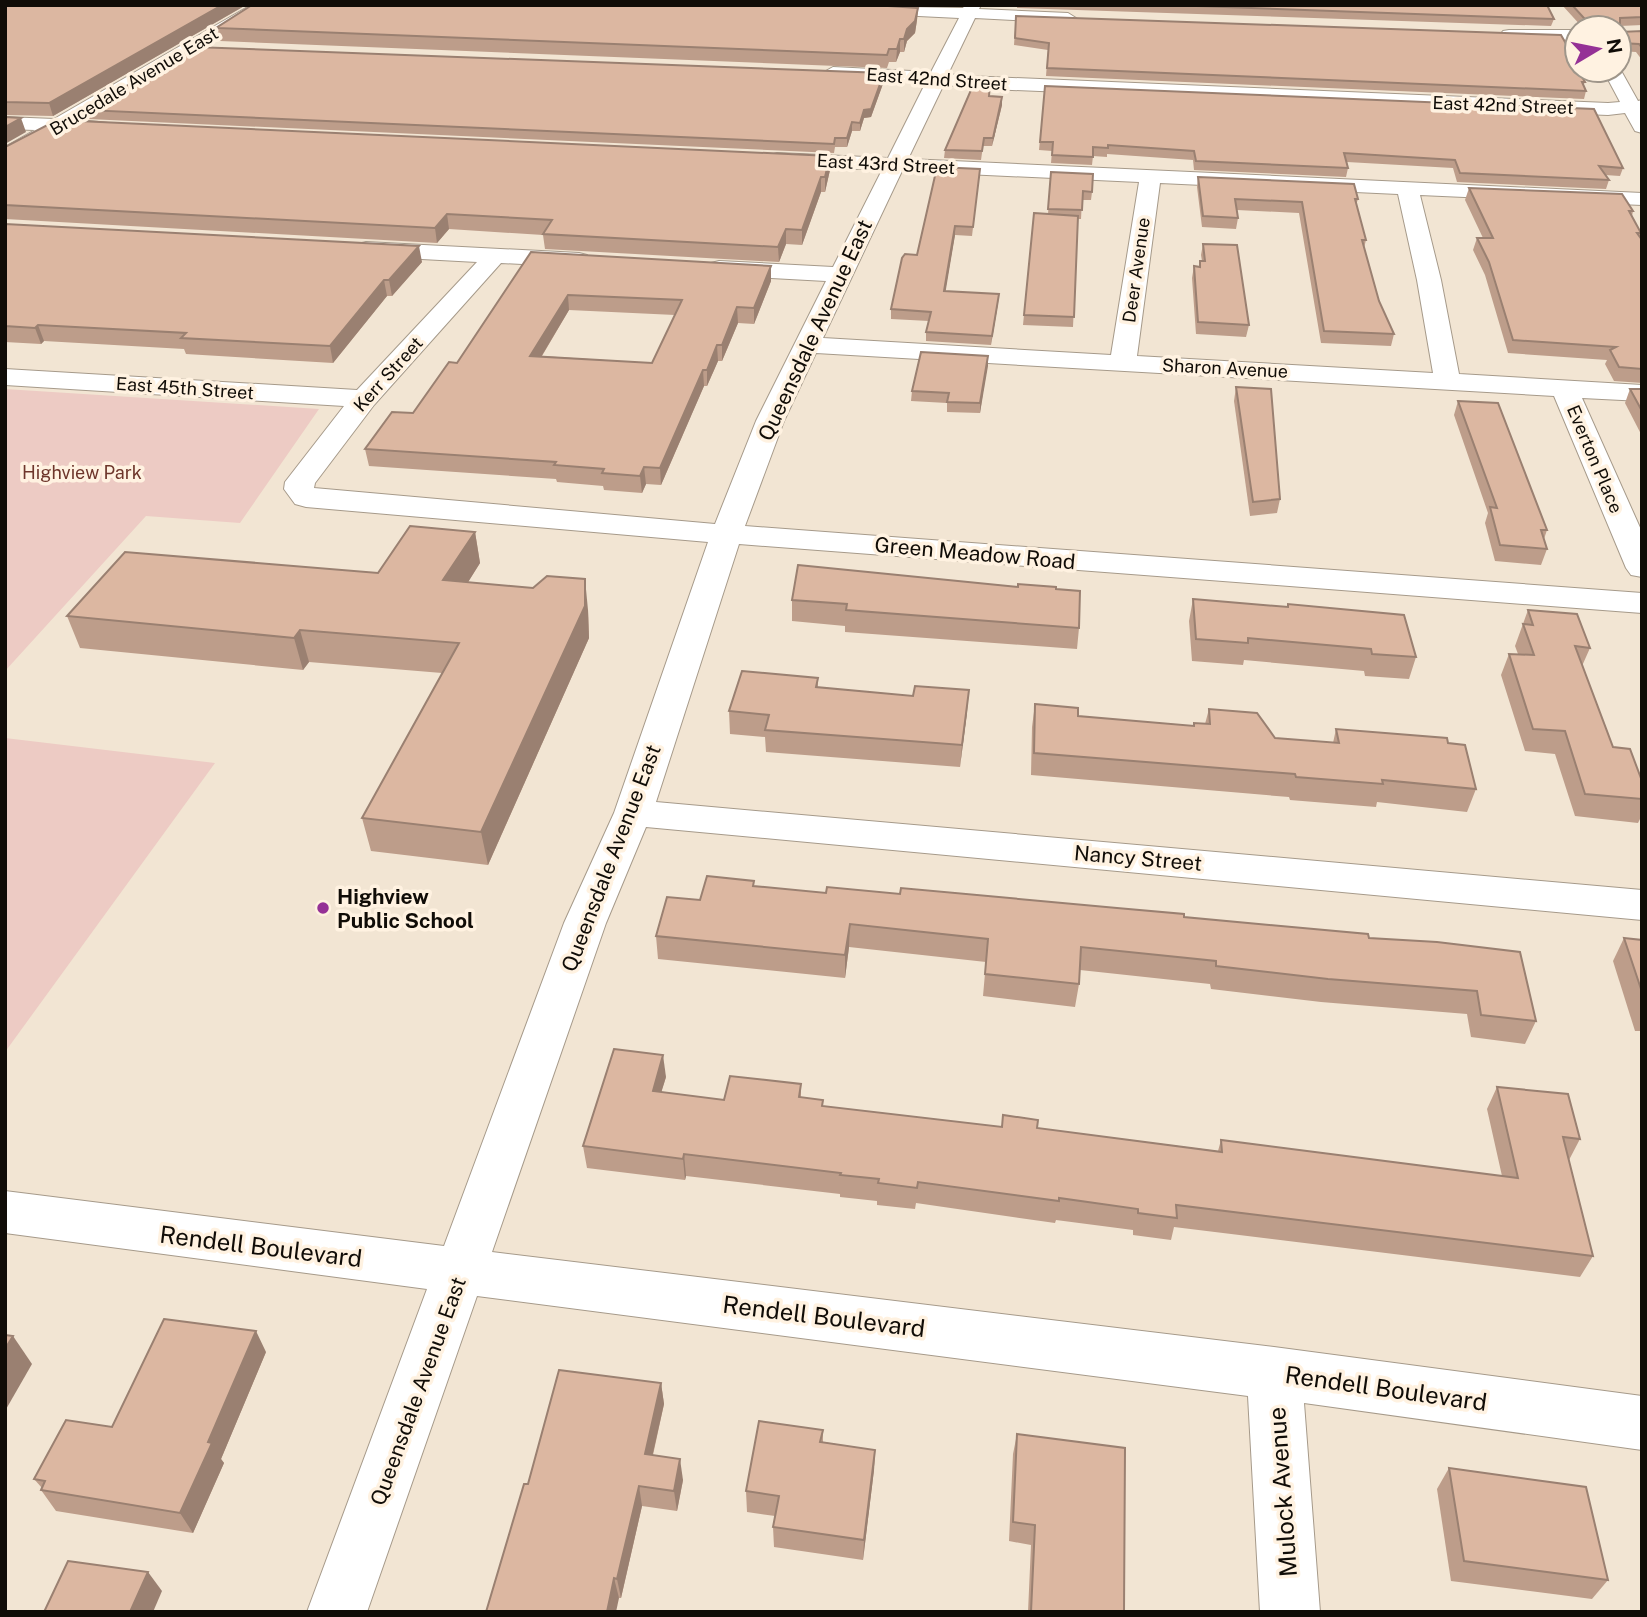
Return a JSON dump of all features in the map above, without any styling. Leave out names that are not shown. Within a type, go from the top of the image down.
[{"type":"street","name":"Brucedale Avenue East","points":[[5,156],[263,5]]},
{"type":"street","points":[[797,5],[971,10],[1087,19]]},
{"type":"street","name":"Queensdale Avenue East","points":[[337,1612],[585,923],[633,813],[727,533],[770,421],[971,10]]},
{"type":"street","points":[[1485,34],[1563,34]]},
{"type":"street","points":[[190,47],[218,48]]},
{"type":"street","name":"East 42nd Street","points":[[809,71],[966,82],[1608,109],[1637,107]]},
{"type":"street","points":[[1621,84],[1637,107],[1642,127]]},
{"type":"street","points":[[5,123],[128,129]]},
{"type":"street","name":"East 43rd Street","points":[[750,158],[1642,199]]},
{"type":"street","name":"Deer Avenue","points":[[1123,363],[1150,177]]},
{"type":"street","points":[[1408,189],[1429,280],[1447,380]]},
{"type":"street","points":[[350,248],[607,262]]},
{"type":"street","name":"Kerr Street","points":[[308,498],[301,492],[300,482],[364,399],[495,256]]},
{"type":"street","points":[[690,266],[840,275]]},
{"type":"street","name":"Sharon Avenue","points":[[808,345],[1642,393]]},
{"type":"street","name":"East 45th Street","points":[[5,377],[364,399]]},
{"type":"street","name":"Everton Place","points":[[1564,388],[1642,568]]},
{"type":"street","name":"Green Meadow Road","points":[[308,498],[1642,603]]},
{"type":"street","name":"Nancy Street","points":[[633,813],[1642,905]]},
{"type":"street","name":"Rendell Boulevard","points":[[5,1212],[461,1272],[1274,1372],[1642,1423]]},
{"type":"street","name":"Mulock Avenue","points":[[1274,1372],[1290,1612]]},
{"type":"green space","name":"Highview Park","points":[[5,389],[319,409],[240,523],[146,516],[5,671]]},
{"type":"green space","points":[[5,738],[215,763],[5,1052]]},
{"type":"building","points":[[5,5],[222,5],[49,103],[5,102]]},
{"type":"building","points":[[252,5],[873,5],[918,8],[915,21],[907,29],[904,39],[900,39],[897,49],[889,49],[887,55],[216,28]]},
{"type":"building","points":[[1169,5],[1547,5],[1554,19]]},
{"type":"building","points":[[1572,5],[1642,5],[1642,17],[1633,17],[1633,14],[1580,14]]},
{"type":"building","points":[[1016,16],[1561,35],[1563,84],[1583,84],[1586,91],[1047,68],[1049,43],[1015,38]]},
{"type":"building","points":[[1633,31],[1642,31],[1642,48],[1639,44],[1633,44]]},
{"type":"building","points":[[194,47],[884,73],[871,109],[864,110],[860,123],[852,122],[847,138],[835,138],[834,144],[85,110]]},
{"type":"building","points":[[974,83],[990,84],[989,96],[1002,97],[993,138],[984,138],[982,151],[945,150]]},
{"type":"building","points":[[1045,86],[1594,109],[1623,168],[1599,166],[1609,180],[1460,173],[1455,160],[1344,153],[1348,168],[1196,161],[1194,151],[1108,145],[1108,148],[1093,147],[1093,157],[1052,155],[1053,142],[1040,142]]},
{"type":"building","points":[[5,117],[21,118],[5,127]]},
{"type":"building","points":[[57,120],[830,156],[825,177],[821,177],[802,230],[786,229],[778,247],[543,234],[552,220],[447,214],[435,228],[5,205],[5,147]]},
{"type":"building","points":[[937,167],[980,169],[973,227],[955,226],[944,291],[999,294],[992,336],[926,332],[931,312],[891,309],[902,258],[905,254],[917,255]]},
{"type":"building","points":[[1051,172],[1093,174],[1092,192],[1083,191],[1082,210],[1048,209]]},
{"type":"building","points":[[1198,177],[1354,184],[1358,199],[1355,199],[1366,240],[1362,240],[1379,301],[1394,334],[1324,331],[1302,202],[1235,199],[1238,218],[1203,216]]},
{"type":"building","points":[[1469,188],[1622,194],[1633,211],[1629,211],[1642,240],[1642,369],[1619,367],[1610,350],[1616,347],[1513,340],[1489,262],[1477,238],[1493,238]]},
{"type":"building","points":[[1034,213],[1078,216],[1074,317],[1024,315]]},
{"type":"building","points":[[5,224],[419,246],[389,280],[384,280],[330,346],[181,338],[186,333],[38,325],[35,328],[5,326]]},
{"type":"building","points":[[1203,244],[1237,245],[1249,325],[1198,322],[1194,266],[1200,267],[1200,261],[1205,261]]},
{"type":"building","points":[[531,252],[771,266],[754,308],[737,307],[722,345],[717,345],[707,370],[703,370],[660,468],[644,467],[640,476],[602,473],[604,469],[554,465],[556,462],[365,449],[392,412],[413,413],[449,362],[457,363]],"holes":[[[568,295],[682,300],[652,363],[530,356]]]},
{"type":"building","points":[[921,352],[988,356],[980,403],[947,402],[949,393],[912,391]]},
{"type":"building","points":[[1236,387],[1271,389],[1280,499],[1253,502]]},
{"type":"building","points":[[1630,389],[1642,389],[1642,411]]},
{"type":"building","points":[[1458,401],[1498,403],[1547,530],[1541,530],[1547,549],[1500,545],[1490,507],[1497,508]]},
{"type":"building","points":[[410,526],[475,532],[443,580],[533,588],[547,576],[585,579],[585,606],[481,832],[362,818],[459,643],[300,630],[294,638],[67,616],[125,552],[378,573]]},
{"type":"building","points":[[798,565],[1080,591],[1079,628],[846,610],[847,604],[792,600]]},
{"type":"building","points":[[1193,599],[1288,607],[1288,604],[1404,615],[1416,657],[1372,654],[1371,649],[1248,638],[1248,643],[1196,639]]},
{"type":"building","points":[[1528,610],[1577,614],[1590,648],[1575,646],[1613,747],[1630,749],[1642,781],[1642,799],[1585,794],[1565,731],[1533,729],[1509,654],[1534,655],[1523,624],[1533,625]]},
{"type":"building","points":[[742,671],[818,678],[816,687],[913,696],[915,686],[969,690],[962,745],[765,730],[769,715],[729,711]]},
{"type":"building","points":[[1035,704],[1078,708],[1078,716],[1194,726],[1194,723],[1210,724],[1209,709],[1257,713],[1275,738],[1339,743],[1336,729],[1447,738],[1448,743],[1465,745],[1476,789],[1382,780],[1383,784],[1296,777],[1295,774],[1034,753]]},
{"type":"building","points":[[707,876],[754,881],[753,886],[826,893],[827,887],[900,894],[901,888],[1184,914],[1184,917],[1368,934],[1369,938],[1437,942],[1520,952],[1536,1021],[1481,1015],[1477,991],[1328,979],[1216,966],[1216,961],[1081,947],[1079,984],[985,974],[988,939],[850,924],[845,955],[656,936],[667,897],[700,900]]},
{"type":"building","points":[[1624,938],[1642,940],[1642,992]]},
{"type":"building","points":[[614,1049],[663,1055],[653,1091],[724,1100],[730,1076],[801,1084],[799,1097],[823,1100],[822,1106],[1002,1127],[1003,1115],[1038,1120],[1037,1128],[1222,1152],[1221,1140],[1518,1178],[1497,1087],[1568,1094],[1580,1139],[1563,1137],[1593,1256],[1176,1205],[1177,1218],[1138,1213],[1138,1209],[1059,1198],[1059,1201],[918,1182],[917,1188],[878,1183],[879,1179],[840,1175],[841,1173],[684,1154],[683,1159],[583,1146]]},
{"type":"building","points":[[164,1319],[256,1331],[208,1442],[212,1443],[180,1513],[41,1490],[45,1481],[34,1479],[66,1420],[112,1427]]},
{"type":"building","points":[[5,1335],[13,1336],[5,1349]]},
{"type":"building","points":[[559,1370],[661,1383],[645,1454],[680,1459],[674,1491],[639,1486],[607,1612],[486,1612],[524,1484],[528,1484]]},
{"type":"building","points":[[759,1421],[823,1430],[820,1442],[875,1450],[864,1540],[773,1527],[779,1496],[746,1491]]},
{"type":"building","points":[[1017,1434],[1125,1448],[1124,1612],[1031,1612],[1035,1525],[1013,1522]]},
{"type":"building","points":[[1449,1468],[1586,1487],[1608,1580],[1464,1561]]},
{"type":"building","points":[[68,1561],[148,1572],[130,1612],[44,1612]]},
{"type":"place","name":"Highview Public School","points":[[323,908]]}]
